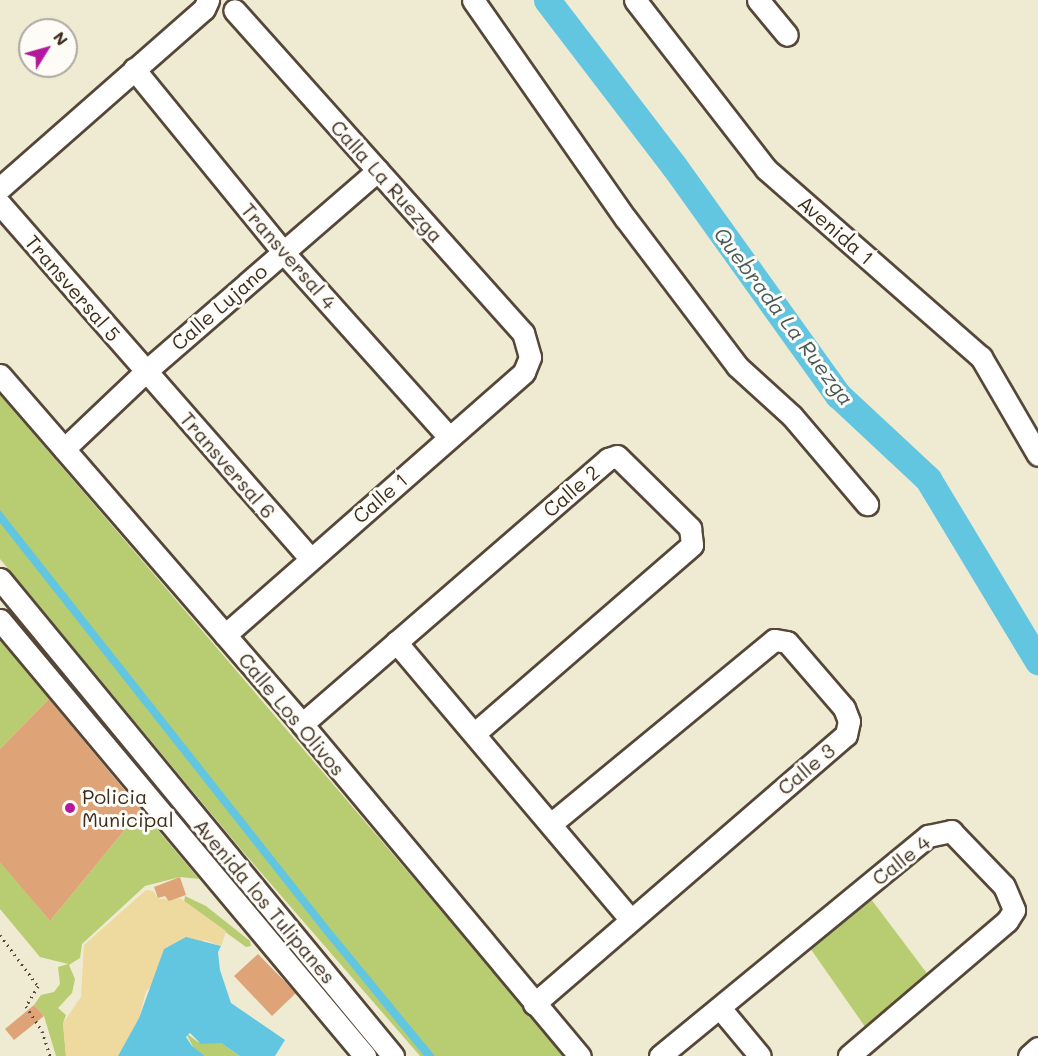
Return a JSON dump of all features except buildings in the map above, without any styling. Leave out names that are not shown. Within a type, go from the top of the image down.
[{"type":"street","points":[[0,188],[204,9],[208,0]]},
{"type":"street","points":[[473,0],[626,219],[737,366],[792,416],[867,504]]},
{"type":"street","name":"Avenida 1","points":[[635,0],[766,169],[981,357],[1038,455]]},
{"type":"street","points":[[758,0],[787,35]]},
{"type":"street","name":"Calla La Ruezga","points":[[234,10],[523,333],[530,357]]},
{"type":"street","name":"Transversal 4","points":[[134,69],[284,252],[449,437]]},
{"type":"street","name":"Calle Lujano","points":[[64,449],[145,372],[378,170]]},
{"type":"street","name":"Transversal 5","points":[[0,204],[145,372]]},
{"type":"street","name":"Calle 1","points":[[225,635],[524,372],[530,357]]},
{"type":"street","name":"Transversal 6","points":[[145,372],[310,558]]},
{"type":"street","name":"Calle Los Olivos","points":[[0,375],[302,724],[534,1004],[580,1056]]},
{"type":"street","name":"Calle 2","points":[[302,724],[608,459],[617,456],[627,463],[690,528],[692,545],[476,732]]},
{"type":"street","name":"Avenida los Tulipanes","points":[[0,579],[393,1056]]},
{"type":"street","name":"Avenida los Tulipanes","points":[[0,620],[365,1056]]},
{"type":"street","name":"Calle 3","points":[[534,1004],[630,918],[846,735],[849,721],[844,708],[787,642],[774,640],[553,822]]},
{"type":"street","points":[[396,642],[553,822],[630,918]]},
{"type":"street","points":[[128,773],[147,758]]},
{"type":"street","name":"Calle 4","points":[[660,1056],[928,836],[951,831],[1004,886],[1014,910],[990,935],[849,1056]]},
{"type":"street","points":[[720,1008],[760,1056]]},
{"type":"street","points":[[1029,1056],[1038,1048]]},
{"type":"path","points":[[0,935],[38,986],[26,1006],[42,1031],[50,1056]]},
{"type":"green space","points":[[0,395],[565,1056],[420,1056],[244,853],[0,559]]},
{"type":"green space","points":[[0,635],[51,697],[0,749]]},
{"type":"green space","points":[[141,810],[199,879],[180,877],[145,886],[82,944],[80,958],[69,965],[75,979],[72,993],[58,1008],[66,1015],[63,1023],[66,1056],[56,1056],[44,1016],[34,1005],[41,995],[54,992],[60,984],[58,967],[68,964],[40,957],[0,909],[0,861],[50,921]]},
{"type":"green space","points":[[185,896],[206,906],[250,941],[251,946],[246,947],[184,902]]},
{"type":"green space","points":[[871,899],[932,980],[868,1031],[810,948]]},
{"type":"green space","points":[[186,1033],[198,1042],[221,1043],[240,1056],[205,1056],[195,1051]]},
{"type":"sand","points":[[146,890],[153,891],[159,899],[180,898],[226,931],[221,946],[204,940],[146,991],[139,1018],[118,1056],[66,1056],[63,1023],[81,997],[84,945]]},
{"type":"water","points":[[0,510],[329,927],[435,1056],[424,1056],[323,932],[0,523]]},
{"type":"water","points":[[186,937],[221,946],[218,952],[220,970],[231,1003],[285,1040],[275,1056],[240,1056],[221,1043],[201,1044],[190,1033],[186,1037],[192,1046],[205,1056],[118,1056],[139,1018],[164,949]]},
{"type":"waterway","name":"Quebrada La Ruezga","points":[[547,0],[674,166],[838,395],[928,479],[1038,661]]},
{"type":"place","name":"Policia Municipal","points":[[70,808]]}]
